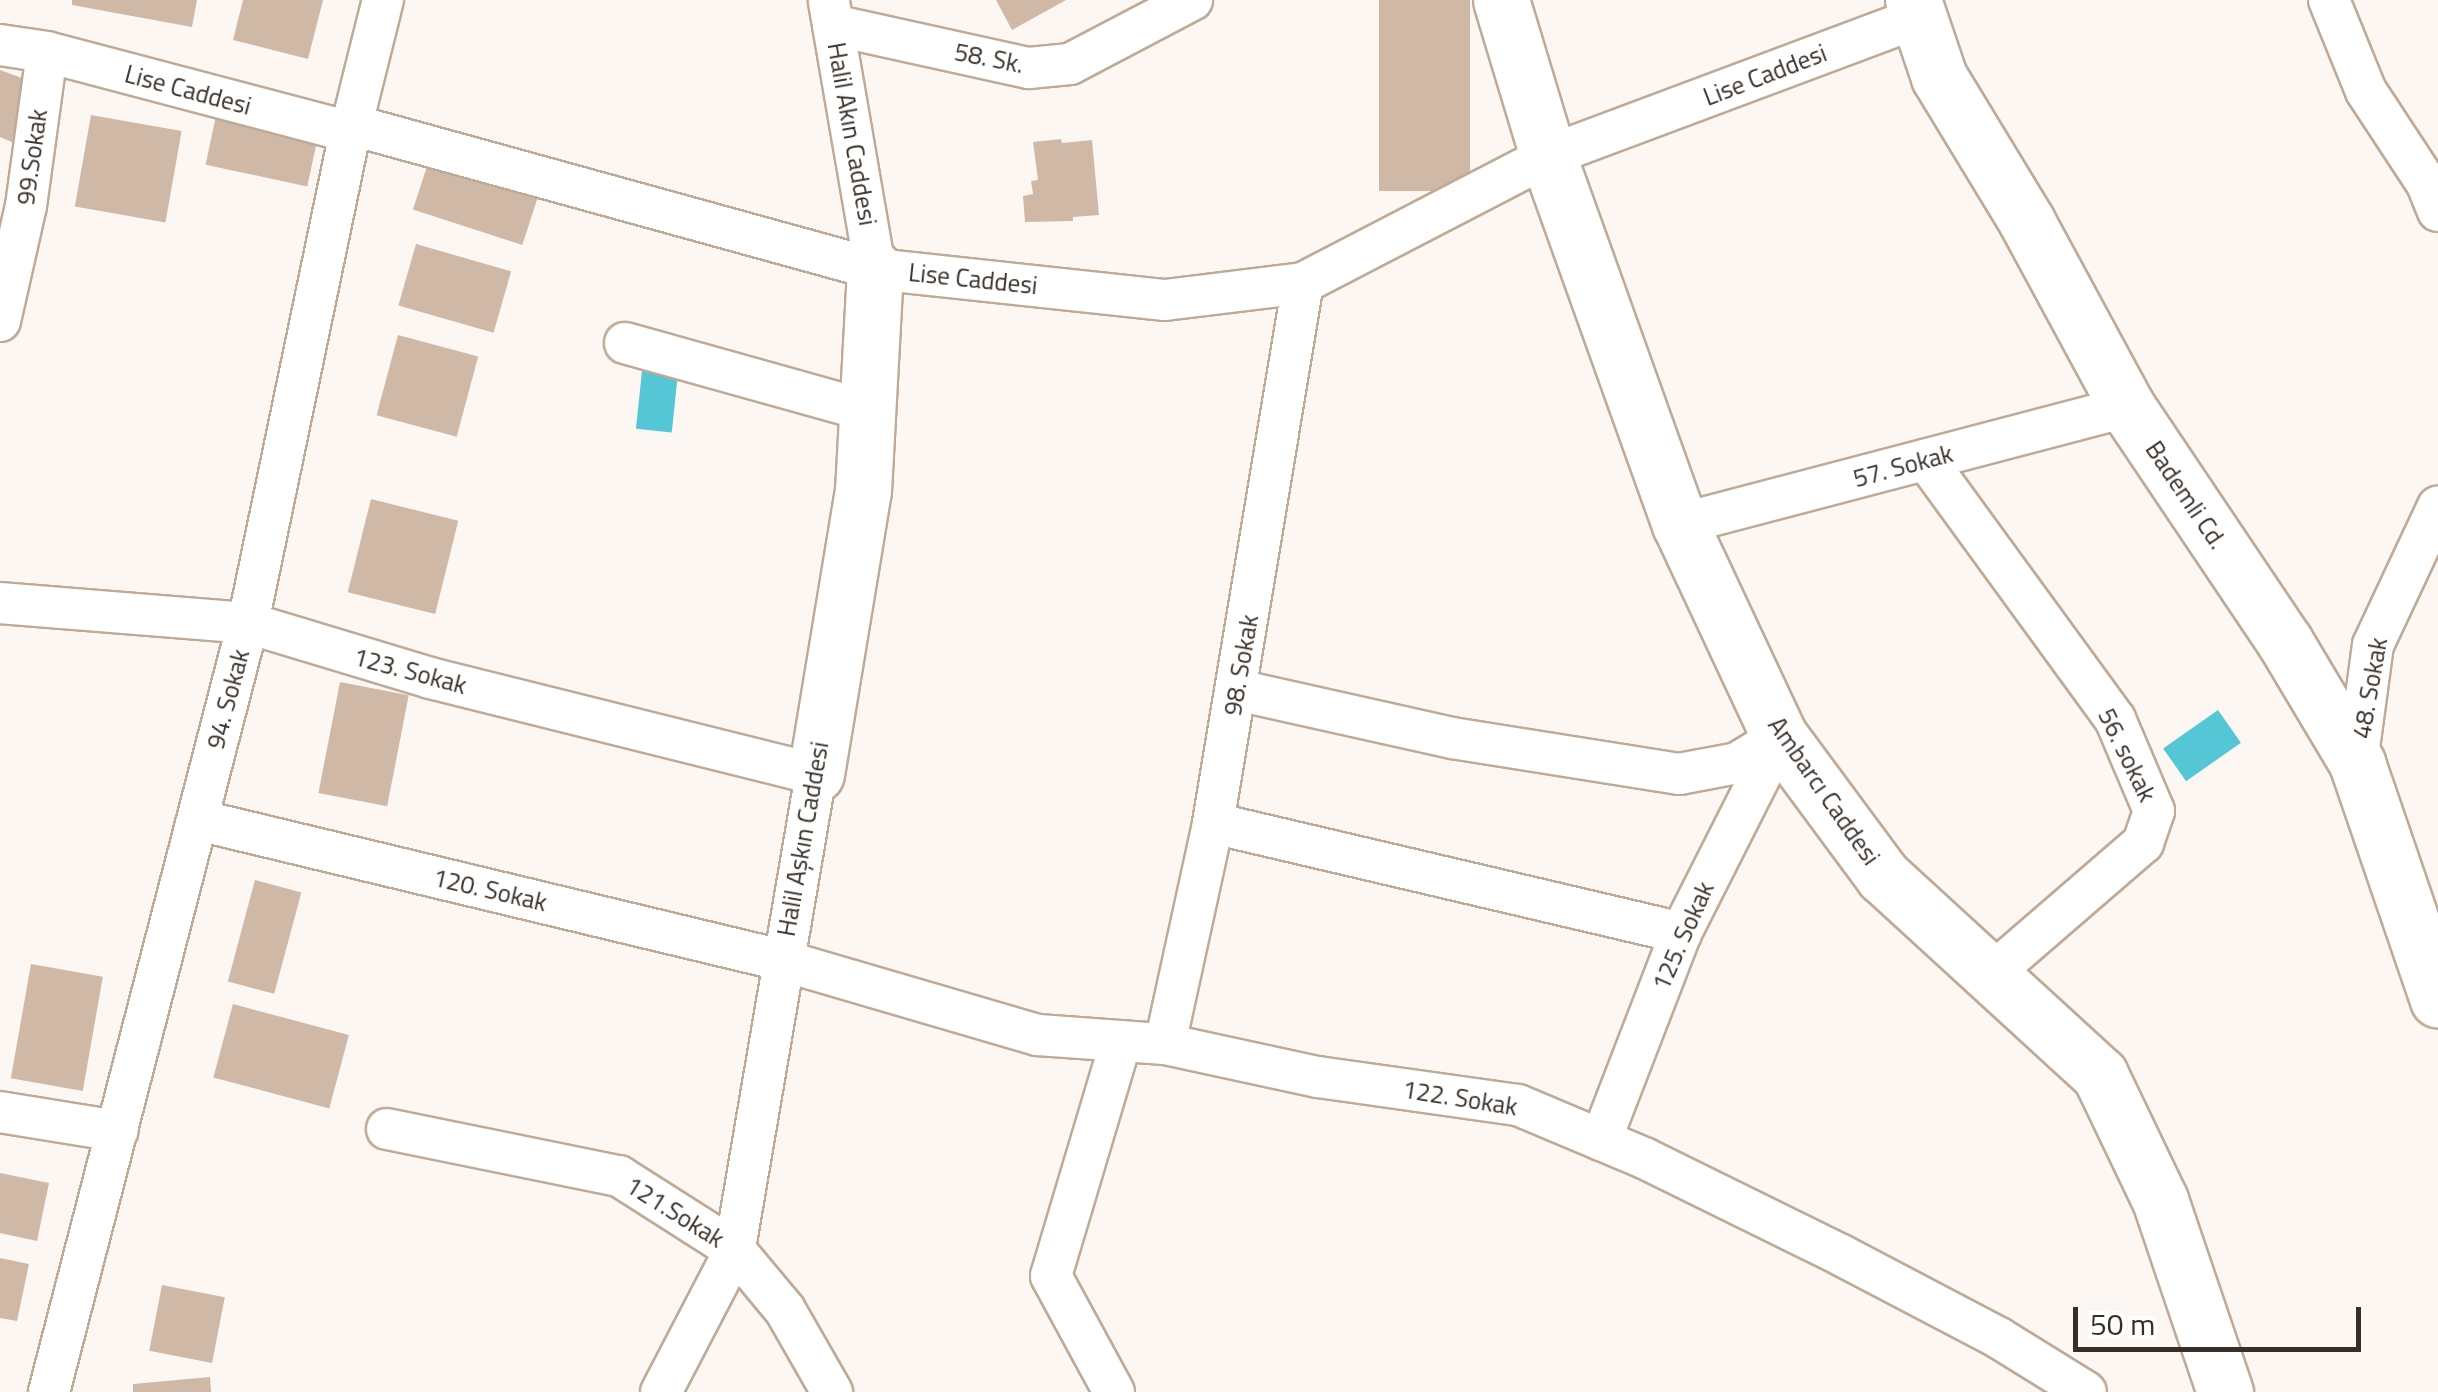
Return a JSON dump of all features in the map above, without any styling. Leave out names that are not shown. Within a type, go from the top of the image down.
[{"type":"street","name":"94. Sokak","points":[[49,1392],[248,623],[350,132],[383,0]]},
{"type":"street","name":"58. Sk.","points":[[831,12],[1029,68],[1070,64],[1192,0]]},
{"type":"street","name":"Ambarcı Caddesi","points":[[1501,0],[1548,156],[1680,524],[1780,737],[1883,876],[2100,1075],[2160,1200],[2225,1392]]},
{"type":"street","points":[[2329,0],[2366,91],[2427,184],[2438,211]]},
{"type":"street","name":"Lise Caddesi","points":[[0,45],[47,52],[350,132],[367,130],[874,269],[1165,300],[1303,283],[1548,156],[1916,8]]},
{"type":"street","name":"Bademli Cd.","points":[[1916,8],[1939,77],[2027,222],[2127,407],[2285,642],[2358,763],[2438,999]]},
{"type":"street","name":"Halil Akın Caddesi","points":[[831,12],[874,269]]},
{"type":"street","name":"99.Sokak","points":[[0,320],[26,206],[47,52]]},
{"type":"street","name":"Halil Aşkın Caddesi","points":[[662,1392],[735,1250],[863,492],[874,269]]},
{"type":"street","name":"98. Sokak","points":[[1165,1044],[1213,823],[1303,283]]},
{"type":"street","points":[[625,343],[868,411]]},
{"type":"street","name":"57. Sokak","points":[[1680,524],[2127,407]]},
{"type":"street","name":"56. sokak","points":[[1926,460],[2115,719],[2154,811],[2143,843],[1990,974]]},
{"type":"street","name":"48. Sokak","points":[[2358,763],[2373,645],[2438,506]]},
{"type":"street","name":"123. Sokak","points":[[0,603],[248,623],[430,678],[816,774]]},
{"type":"street","points":[[1236,690],[1452,738],[1679,774],[1737,764],[1780,737]]},
{"type":"street","name":"125. Sokak","points":[[1601,1140],[1682,933],[1780,737]]},
{"type":"street","name":"120. Sokak","points":[[198,820],[782,960]]},
{"type":"street","points":[[1213,823],[1682,933]]},
{"type":"street","name":"122. Sokak","points":[[782,960],[1038,1035],[1165,1044],[1318,1077],[1518,1105],[1601,1140],[1843,1256],[1999,1338],[2086,1392]]},
{"type":"street","points":[[1114,1392],[1051,1276],[1120,1041]]},
{"type":"street","points":[[0,1112],[117,1131]]},
{"type":"street","name":"121.Sokak","points":[[386,1129],[619,1176],[735,1250],[786,1310],[832,1392]]},
{"type":"water","points":[[642,371],[678,375],[672,432],[636,429]]},
{"type":"water","points":[[2218,710],[2241,743],[2186,781],[2163,748]]},
{"type":"building","points":[[72,0],[197,0],[192,27],[72,5]]},
{"type":"building","points":[[243,0],[323,0],[308,59],[233,40]]},
{"type":"building","points":[[996,0],[1066,0],[1012,30]]},
{"type":"building","points":[[1379,0],[1470,0],[1470,191],[1379,191]]},
{"type":"building","points":[[0,70],[33,82],[12,142],[0,137]]},
{"type":"building","points":[[217,111],[319,133],[307,186],[206,165]]},
{"type":"building","points":[[91,115],[182,131],[165,223],[75,207]]},
{"type":"building","points":[[1061,139],[1062,143],[1092,140],[1099,215],[1073,217],[1073,221],[1025,222],[1023,196],[1033,194],[1031,181],[1038,180],[1033,142]]},
{"type":"building","points":[[429,160],[538,196],[522,245],[413,209]]},
{"type":"building","points":[[416,244],[511,271],[494,333],[398,306]]},
{"type":"building","points":[[398,335],[478,356],[457,437],[377,415]]},
{"type":"building","points":[[371,499],[458,521],[435,614],[348,592]]},
{"type":"building","points":[[340,682],[409,695],[387,806],[318,793]]},
{"type":"building","points":[[255,880],[301,892],[274,994],[228,981]]},
{"type":"building","points":[[31,964],[103,977],[83,1091],[11,1078]]},
{"type":"building","points":[[233,1004],[349,1035],[329,1108],[213,1077]]},
{"type":"building","points":[[0,1173],[49,1183],[37,1241],[0,1233]]},
{"type":"building","points":[[0,1258],[29,1264],[17,1321],[0,1318]]},
{"type":"building","points":[[162,1285],[225,1297],[212,1363],[149,1351]]},
{"type":"building","points":[[210,1377],[211,1392],[133,1392],[133,1384]]}]
